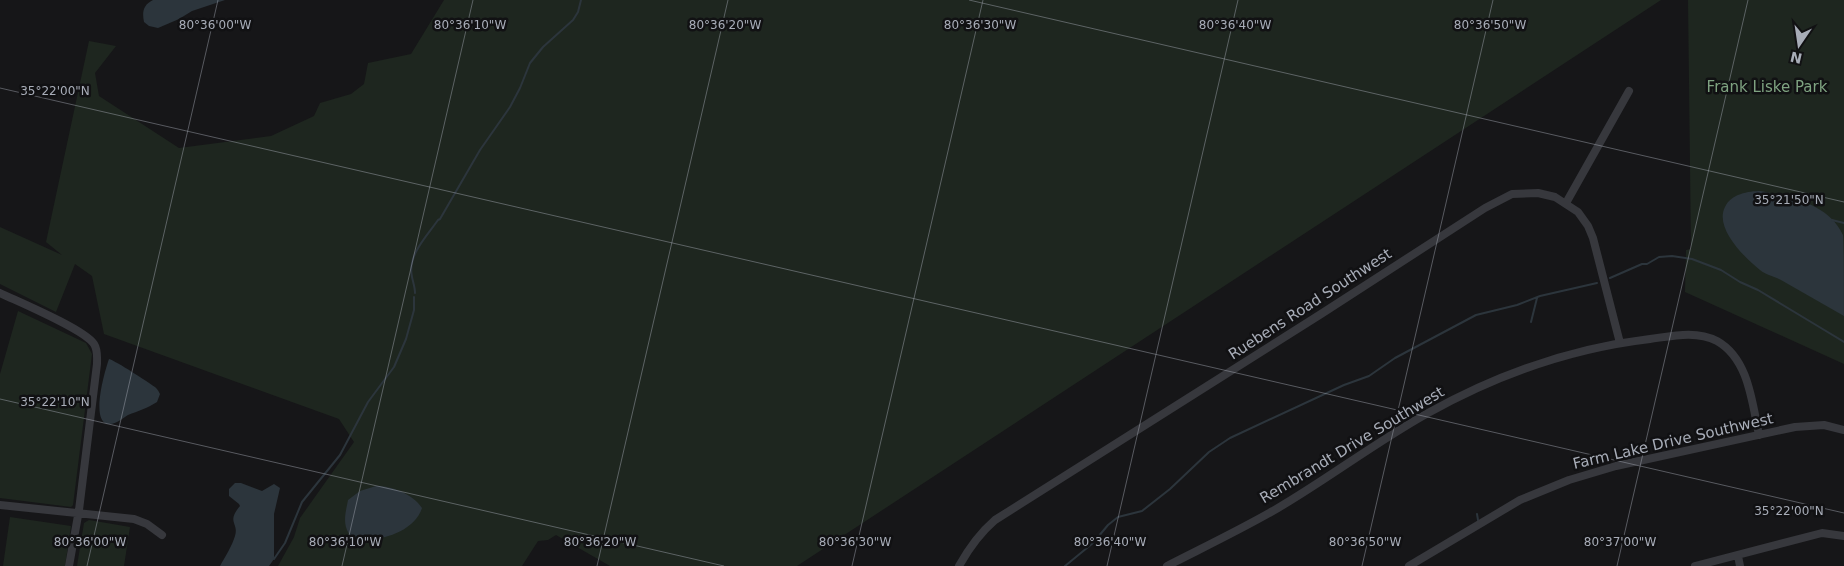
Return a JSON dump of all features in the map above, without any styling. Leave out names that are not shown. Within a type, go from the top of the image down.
[{"type":"street","points":[[1566,203],[1629,91]]},
{"type":"street","name":"Ruebens Road Southwest","points":[[960,566],[973,544],[987,527],[996,520],[1485,208],[1512,194],[1527,192],[1555,197],[1578,212],[1594,238],[1620,343]]},
{"type":"street","points":[[0,293],[73,328],[93,343],[96,350],[97,364],[79,513],[69,566]]},
{"type":"street","name":"Rembrandt Drive Southwest","points":[[1167,566],[1278,508],[1408,424],[1449,402],[1506,376],[1541,364],[1620,343],[1681,335],[1700,336],[1718,342],[1736,360],[1746,379],[1759,435]]},
{"type":"street","name":"Farm Lake Drive Southwest","points":[[1409,566],[1520,500],[1552,486],[1616,466],[1804,425],[1824,425],[1844,430]]},
{"type":"street","points":[[0,505],[134,520],[147,524],[162,535]]},
{"type":"street","points":[[1695,566],[1822,533],[1844,536]]},
{"type":"street","points":[[1738,556],[1740,566]]},
{"type":"green space","points":[[444,0],[1661,0],[797,566],[610,566],[556,535],[548,540],[538,541],[522,566],[278,566],[294,537],[300,518],[354,442],[339,419],[104,334],[92,276],[75,264],[56,312],[0,284],[0,227],[62,255],[46,242],[89,41],[116,46],[95,73],[99,96],[179,148],[271,136],[314,116],[320,103],[351,94],[364,84],[368,63],[411,54]]},
{"type":"green space","name":"Frank Liske Park","points":[[1688,0],[1844,0],[1844,364],[1685,292],[1686,250],[1691,249]]},
{"type":"green space","points":[[18,311],[86,343],[92,354],[73,505],[71,507],[0,498],[0,374]]},
{"type":"green space","points":[[10,517],[71,526],[65,566],[3,566]]},
{"type":"green space","points":[[89,520],[130,527],[124,566],[77,566],[84,523]]},
{"type":"shaded area","points":[[153,0],[225,0],[192,11],[158,28],[149,26],[144,22],[144,9]]},
{"type":"shaded area","points":[[1761,191],[1785,196],[1808,204],[1819,209],[1836,224],[1843,235],[1844,316],[1781,280],[1762,272],[1739,250],[1727,233],[1723,215],[1725,207],[1731,199],[1745,193]]},
{"type":"shaded area","points":[[109,359],[151,384],[160,394],[157,402],[154,404],[112,424],[104,422],[100,416],[99,407],[102,385]]},
{"type":"shaded area","points":[[235,483],[241,483],[262,491],[274,484],[280,488],[274,514],[274,559],[269,566],[220,566],[230,548],[236,531],[233,519],[240,506],[229,496],[229,489]]},
{"type":"shaded area","points":[[376,486],[389,487],[408,495],[422,508],[413,522],[398,532],[380,538],[355,538],[349,534],[345,521],[348,500],[360,491]]},
{"type":"waterway","points":[[415,293],[411,269],[412,261],[419,246],[440,219],[480,150],[510,107],[530,63],[543,47],[573,20],[578,12],[581,0]]},
{"type":"waterway","points":[[1832,220],[1844,223]]},
{"type":"waterway","points":[[1610,278],[1642,264],[1647,264],[1659,257],[1672,256],[1692,259],[1721,270],[1740,282],[1758,290],[1844,342]]},
{"type":"waterway","points":[[1065,566],[1093,543],[1108,525],[1118,517],[1142,511],[1170,489],[1209,452],[1230,438],[1344,385],[1369,376],[1395,358],[1476,315],[1517,305],[1540,296],[1597,283]]},
{"type":"waterway","points":[[273,558],[285,543],[302,502],[340,455],[368,402],[394,367],[406,339],[414,310],[414,297]]},
{"type":"waterway","points":[[1531,322],[1537,298]]},
{"type":"waterway","points":[[1477,514],[1478,520]]}]
